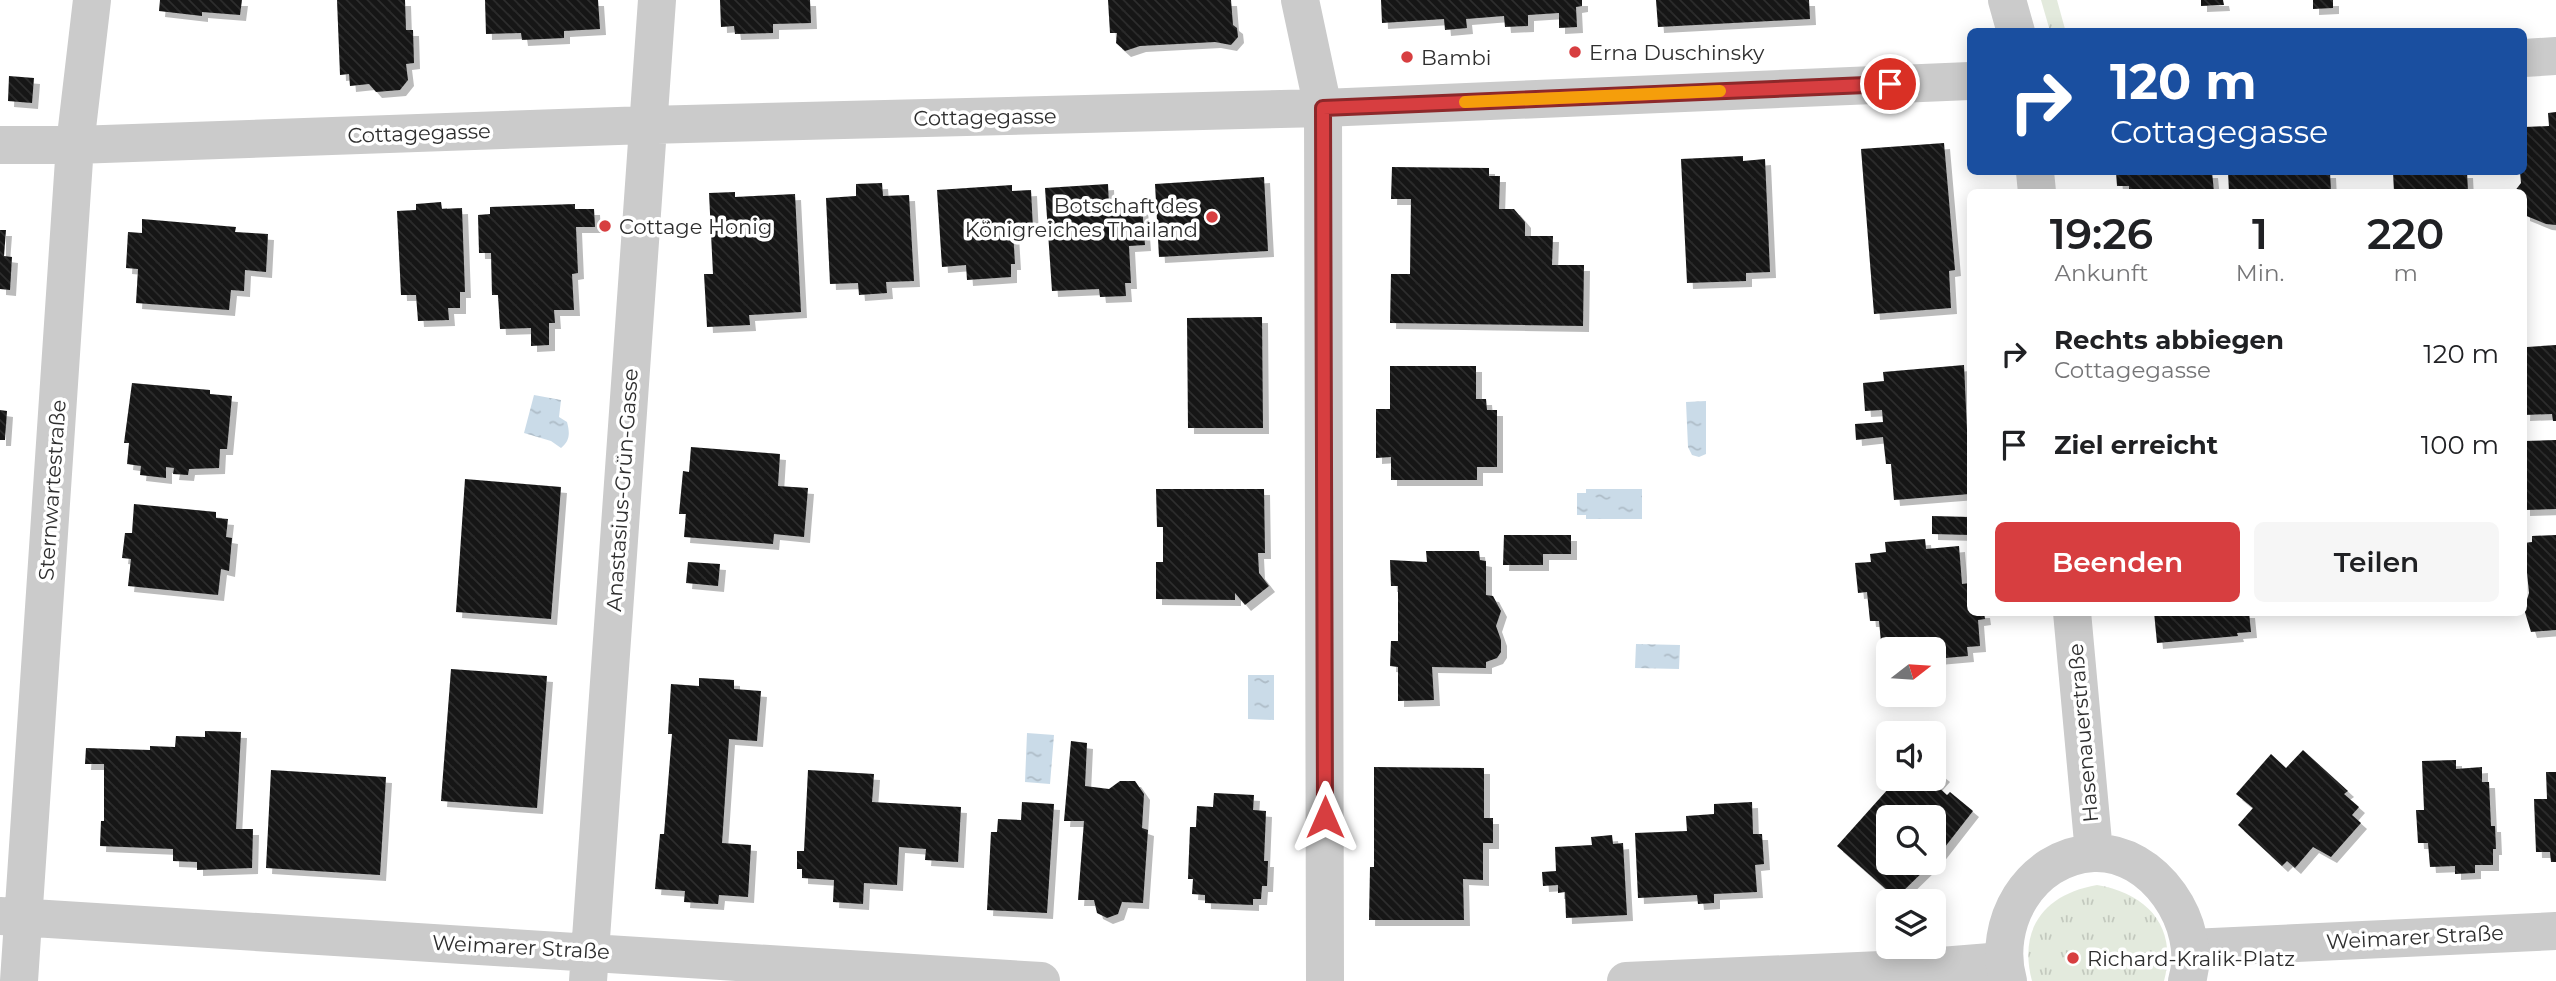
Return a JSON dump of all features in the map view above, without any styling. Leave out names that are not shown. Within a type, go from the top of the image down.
[{"type":"street","name":"Sternwartestraße","points":[[19,981],[12,917],[75,145],[92,0]]},
{"type":"street","name":"Anastasius-Grün-Gasse","points":[[589,966],[657,0]]},
{"type":"street","points":[[1300,0],[1323,108],[1325,981]]},
{"type":"street","points":[[2007,0],[2016,28]]},
{"type":"street","points":[[2527,58],[2556,56]]},
{"type":"street","name":"Cottagegasse","points":[[0,145],[1323,108],[1967,81]]},
{"type":"street","name":"Hasenauerstraße","points":[[2072,616],[2094,853]]},
{"type":"street","points":[[1626,981],[1904,969],[2006,971],[2010,913],[2026,889],[2045,869],[2094,853],[2122,860],[2156,877],[2178,908],[2189,964]]},
{"type":"street","name":"Weimarer Straße","points":[[12,917],[589,966],[1041,981]]},
{"type":"street","name":"Weimarer Straße","points":[[2189,964],[2556,931]]},
{"type":"green space","points":[[2041,0],[2057,0],[2065,28],[2049,28]]},
{"type":"green space","points":[[2097,885],[2131,896],[2145,905],[2155,917],[2163,930],[2167,945],[2164,981],[2032,981],[2029,945],[2040,916],[2063,896]]},
{"type":"water","points":[[534,395],[561,400],[559,417],[567,422],[569,433],[568,440],[561,448],[551,441],[524,433]]},
{"type":"water","points":[[1706,401],[1706,454],[1699,457],[1692,455],[1688,447],[1686,402]]},
{"type":"water","points":[[1586,489],[1642,489],[1642,519],[1586,519],[1586,515],[1577,515],[1577,493],[1586,493]]},
{"type":"water","points":[[1636,644],[1680,645],[1679,669],[1635,668]]},
{"type":"water","points":[[1248,675],[1274,675],[1274,720],[1248,719]]},
{"type":"water","points":[[1027,733],[1054,735],[1050,784],[1025,782]]},
{"type":"building","points":[[160,0],[242,0],[240,15],[202,12],[202,16],[159,11]]},
{"type":"building","points":[[337,0],[405,0],[406,30],[413,30],[414,63],[406,64],[408,80],[400,90],[376,92],[369,84],[350,86],[349,74],[340,75]]},
{"type":"building","points":[[485,0],[598,0],[600,29],[564,31],[564,38],[522,40],[521,33],[486,34]]},
{"type":"building","points":[[720,0],[810,0],[811,23],[773,24],[773,33],[735,34],[734,26],[721,27]]},
{"type":"building","points":[[1108,0],[1231,0],[1233,25],[1237,28],[1238,37],[1231,45],[1215,42],[1140,46],[1125,51],[1116,43],[1117,33],[1110,33]]},
{"type":"building","points":[[1381,0],[1582,0],[1582,6],[1576,7],[1577,27],[1559,28],[1559,13],[1528,15],[1528,26],[1505,27],[1504,16],[1466,19],[1467,28],[1445,30],[1444,19],[1382,23]]},
{"type":"building","points":[[1656,0],[1809,0],[1810,19],[1658,27]]},
{"type":"building","points":[[2201,0],[2223,0],[2224,5],[2201,6]]},
{"type":"building","points":[[2313,0],[2333,0],[2333,8],[2313,9]]},
{"type":"building","points":[[9,76],[34,78],[32,103],[8,101]]},
{"type":"building","points":[[2556,112],[2556,225],[2527,216],[2527,189],[2516,189],[2521,183],[2520,175],[2527,175],[2527,127],[2549,126],[2548,113]]},
{"type":"building","points":[[1944,143],[1955,270],[1949,271],[1951,308],[1874,314],[1861,149]]},
{"type":"building","points":[[1743,156],[1743,161],[1765,159],[1770,272],[1746,273],[1746,281],[1687,283],[1681,159]]},
{"type":"building","points":[[1392,167],[1489,168],[1489,176],[1500,176],[1499,209],[1514,209],[1525,222],[1525,236],[1553,236],[1552,265],[1584,265],[1583,326],[1390,323],[1391,274],[1410,274],[1411,199],[1391,199]]},
{"type":"building","points":[[2116,175],[2212,175],[2214,189],[2129,189],[2129,186],[2117,186]]},
{"type":"building","points":[[2228,175],[2330,175],[2331,189],[2229,189]]},
{"type":"building","points":[[2393,175],[2467,175],[2468,189],[2394,189]]},
{"type":"building","points":[[1264,177],[1268,251],[1159,257],[1155,184]]},
{"type":"building","points":[[882,183],[883,196],[909,195],[914,281],[886,282],[887,293],[859,295],[858,283],[830,284],[826,198],[856,196],[856,184]]},
{"type":"building","points":[[1108,184],[1109,206],[1142,205],[1145,245],[1129,246],[1131,283],[1125,283],[1126,296],[1100,297],[1099,289],[1052,291],[1045,188]]},
{"type":"building","points":[[1012,185],[1012,191],[1031,190],[1033,229],[1013,231],[1015,264],[1011,264],[1011,277],[967,280],[966,265],[942,267],[937,190]]},
{"type":"building","points":[[735,192],[735,197],[795,194],[801,312],[749,315],[750,325],[707,327],[704,274],[713,274],[709,193]]},
{"type":"building","points":[[441,202],[442,209],[462,208],[465,292],[460,292],[460,308],[448,308],[449,320],[418,321],[416,295],[401,295],[397,211],[416,210],[416,204]]},
{"type":"building","points":[[575,204],[575,209],[594,209],[595,227],[576,227],[578,273],[572,274],[574,310],[554,310],[555,323],[549,323],[549,345],[531,346],[531,328],[500,329],[498,295],[492,295],[491,253],[479,253],[478,215],[490,214],[490,207]]},
{"type":"building","points":[[142,219],[236,227],[235,232],[268,234],[266,272],[245,270],[244,291],[231,290],[229,310],[136,303],[138,269],[126,268],[128,232],[142,233]]},
{"type":"building","points":[[0,230],[6,230],[4,256],[12,257],[10,290],[0,289]]},
{"type":"building","points":[[1262,317],[1263,428],[1188,428],[1187,318]]},
{"type":"building","points":[[2556,345],[2556,421],[2553,421],[2552,414],[2527,415],[2527,347]]},
{"type":"building","points":[[1964,365],[1967,494],[1894,500],[1891,464],[1886,464],[1883,437],[1856,440],[1855,424],[1883,422],[1882,410],[1865,411],[1863,383],[1884,381],[1883,372]]},
{"type":"building","points":[[1390,366],[1476,366],[1476,399],[1486,399],[1487,410],[1497,410],[1497,467],[1477,467],[1477,480],[1391,480],[1391,457],[1376,458],[1376,409],[1390,409]]},
{"type":"building","points":[[132,383],[210,390],[210,394],[232,396],[227,449],[220,449],[219,468],[189,469],[188,475],[173,474],[174,468],[166,467],[166,478],[140,475],[141,466],[127,464],[129,443],[124,443]]},
{"type":"building","points":[[0,410],[7,411],[5,440],[0,440]]},
{"type":"building","points":[[2556,440],[2556,509],[2527,510],[2527,441]]},
{"type":"building","points":[[691,447],[780,454],[778,486],[808,488],[804,537],[774,534],[773,544],[684,537],[686,514],[679,514],[683,471],[689,472]]},
{"type":"building","points":[[465,479],[561,487],[551,619],[456,612]]},
{"type":"building","points":[[1156,489],[1264,489],[1265,553],[1258,553],[1259,573],[1269,586],[1245,605],[1235,593],[1235,600],[1156,599],[1156,562],[1163,562],[1163,527],[1157,527]]},
{"type":"building","points":[[134,504],[216,512],[216,518],[228,519],[226,537],[232,538],[229,571],[221,569],[218,595],[128,586],[131,559],[122,558],[125,533],[132,533]]},
{"type":"building","points":[[1932,516],[1967,517],[1967,535],[1932,534]]},
{"type":"building","points":[[1504,535],[1571,535],[1571,554],[1543,554],[1543,565],[1503,565]]},
{"type":"building","points":[[2556,535],[2556,630],[2531,632],[2526,616],[2529,593],[2527,543],[2532,542],[2532,536]]},
{"type":"building","points":[[1925,539],[1926,549],[1959,546],[1962,584],[1967,583],[1967,616],[1985,616],[1985,619],[1978,620],[1980,646],[1967,647],[1968,656],[1946,658],[1946,637],[1881,637],[1879,621],[1870,621],[1867,592],[1858,593],[1855,563],[1871,562],[1870,554],[1886,552],[1885,542]]},
{"type":"building","points":[[1426,551],[1479,551],[1480,560],[1486,561],[1486,595],[1493,596],[1501,611],[1496,626],[1501,640],[1501,652],[1497,658],[1486,662],[1486,668],[1432,667],[1434,700],[1398,701],[1398,667],[1390,666],[1391,641],[1398,641],[1398,586],[1391,586],[1390,560],[1427,562]]},
{"type":"building","points":[[688,562],[720,564],[718,586],[686,583]]},
{"type":"building","points":[[2154,616],[2249,616],[2251,632],[2237,633],[2238,636],[2157,643]]},
{"type":"building","points":[[451,669],[547,676],[537,808],[441,801]]},
{"type":"building","points":[[699,678],[734,680],[734,689],[761,691],[757,741],[729,739],[722,843],[751,845],[748,897],[719,895],[718,904],[684,902],[685,891],[655,889],[660,834],[664,834],[672,734],[668,734],[671,684],[699,686]]},
{"type":"building","points":[[205,731],[241,732],[236,829],[253,829],[252,868],[197,870],[197,862],[173,861],[173,849],[100,846],[101,821],[104,821],[104,764],[85,764],[86,748],[150,750],[150,746],[175,747],[176,736],[205,737]]},
{"type":"building","points":[[1071,741],[1087,743],[1085,786],[1109,789],[1120,781],[1135,781],[1144,794],[1142,828],[1148,830],[1143,903],[1122,902],[1118,914],[1107,918],[1097,913],[1094,900],[1078,900],[1084,821],[1064,821]]},
{"type":"building","points":[[2303,750],[2348,791],[2344,794],[2359,807],[2352,815],[2361,823],[2331,857],[2313,847],[2295,868],[2287,861],[2282,866],[2238,825],[2253,808],[2236,794],[2271,754],[2286,768]]},
{"type":"building","points":[[2456,760],[2456,769],[2482,767],[2482,782],[2489,782],[2491,826],[2495,826],[2496,849],[2493,849],[2493,865],[2475,865],[2475,873],[2455,874],[2455,866],[2430,867],[2428,843],[2418,843],[2416,810],[2424,810],[2422,761]]},
{"type":"building","points":[[1374,767],[1484,768],[1484,818],[1493,818],[1493,843],[1483,843],[1483,880],[1463,879],[1464,920],[1369,920],[1370,867],[1374,867]]},
{"type":"building","points":[[271,770],[386,777],[380,875],[266,868]]},
{"type":"building","points":[[808,770],[874,774],[872,802],[961,807],[958,862],[925,860],[926,849],[899,847],[897,885],[864,883],[863,904],[833,902],[834,880],[802,878],[802,869],[797,869],[797,851],[804,851]]},
{"type":"building","points":[[2546,772],[2556,772],[2556,862],[2551,862],[2550,852],[2536,852],[2534,799],[2547,799]]},
{"type":"building","points":[[1886,791],[1943,791],[1947,795],[1950,792],[1973,811],[1946,846],[1946,805],[1876,805],[1876,875],[1920,875],[1905,889],[1886,889],[1837,846]]},
{"type":"building","points":[[1214,793],[1254,795],[1253,810],[1266,811],[1264,861],[1268,861],[1267,886],[1262,886],[1261,899],[1253,899],[1253,905],[1205,903],[1205,895],[1192,894],[1193,879],[1188,879],[1190,827],[1196,827],[1197,806],[1213,807]]},
{"type":"building","points":[[1022,802],[1054,804],[1047,913],[987,910],[991,832],[997,832],[998,819],[1021,820]]},
{"type":"building","points":[[1752,802],[1753,834],[1762,834],[1764,864],[1755,865],[1757,892],[1714,894],[1714,903],[1698,904],[1697,895],[1638,898],[1635,833],[1687,831],[1686,816],[1714,814],[1714,804]]},
{"type":"building","points":[[1612,835],[1613,844],[1623,843],[1627,915],[1566,918],[1565,892],[1558,893],[1558,885],[1543,886],[1542,872],[1556,871],[1555,847],[1592,845],[1591,837]]},
{"type":"slow traffic","points":[[1465,102],[1720,91]]},
{"type":"place","name":"Erna Duschinsky","points":[[1575,52]]},
{"type":"place","name":"Bambi","points":[[1407,57]]},
{"type":"place","name":"Botschaft des Königreiches Thailand","points":[[1212,217]]},
{"type":"place","name":"Cottage Honig","points":[[605,226]]},
{"type":"place","name":"Richard-Kralik-Platz","points":[[2073,958]]},
{"type":"route","points":[[1325,817],[1323,108],[1890,84]]}]
